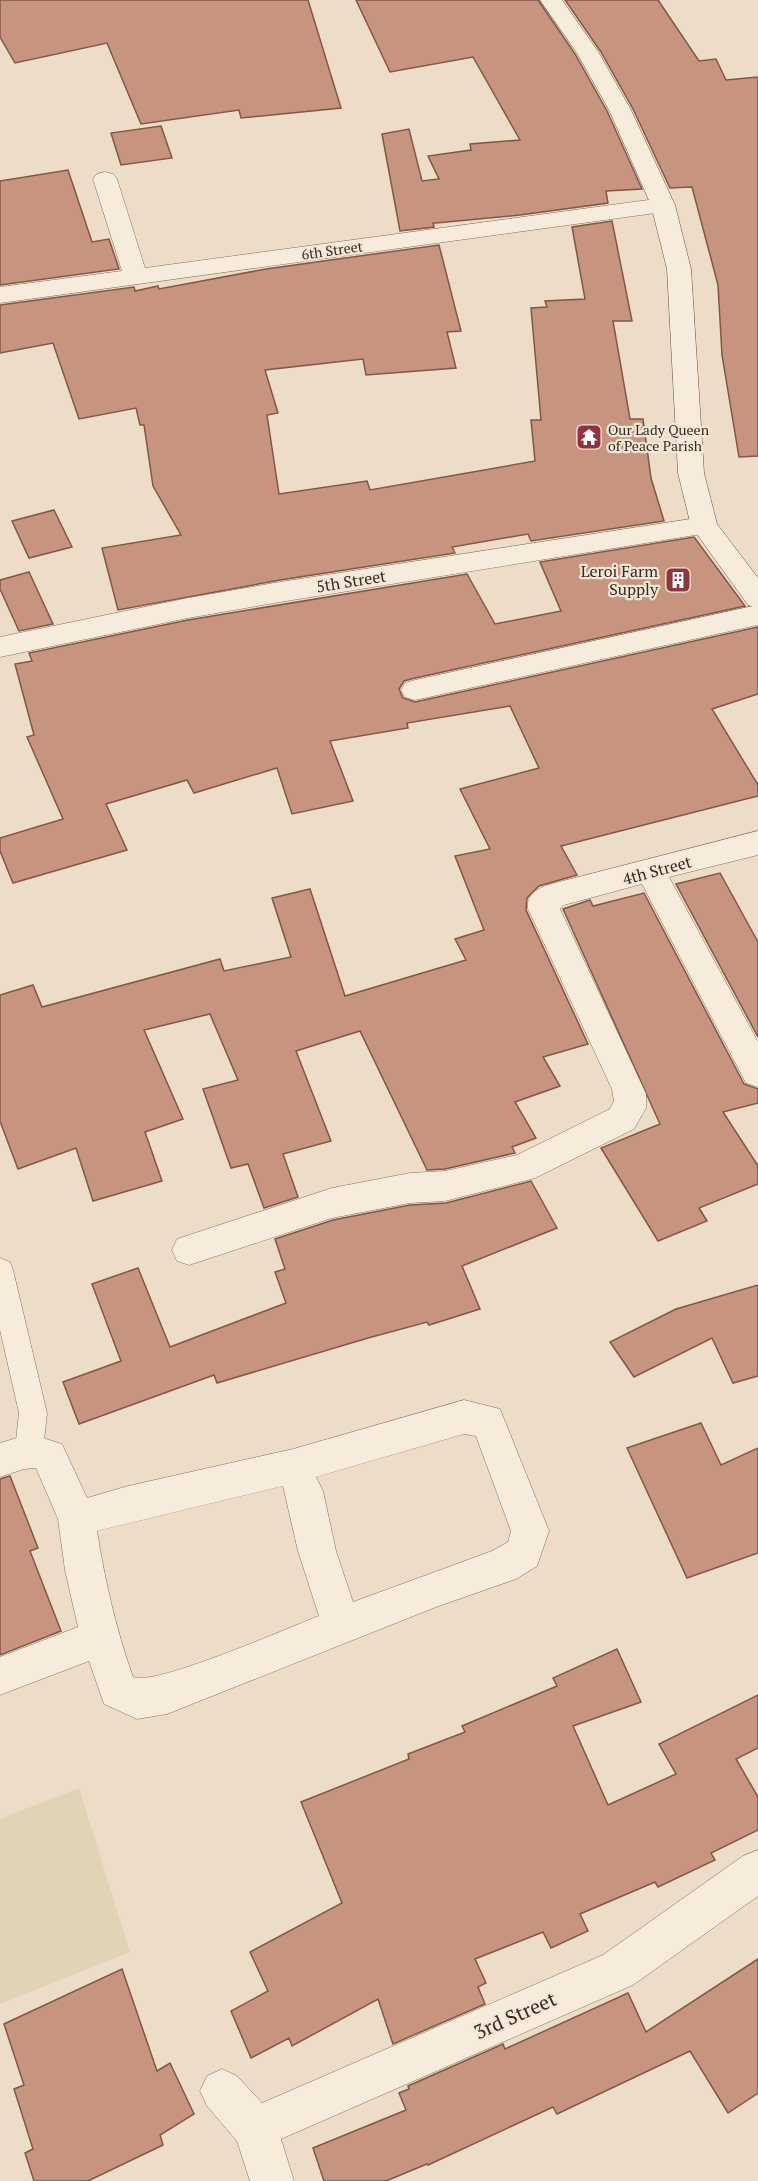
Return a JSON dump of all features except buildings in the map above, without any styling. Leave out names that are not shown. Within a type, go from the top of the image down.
[{"type":"street","points":[[551,0],[588,53],[620,110],[663,205],[679,269],[691,473],[704,526],[758,598]]},
{"type":"street","points":[[105,180],[136,277]]},
{"type":"street","name":"6th Street","points":[[0,295],[663,205]]},
{"type":"street","name":"5th Street","points":[[0,647],[257,596],[704,526]]},
{"type":"street","points":[[415,690],[758,615]]},
{"type":"street","name":"4th Street","points":[[189,1250],[332,1203],[397,1190],[445,1186],[523,1168],[622,1119],[630,1108],[631,1098],[628,1089],[544,909],[543,902],[555,896],[758,843]]},
{"type":"street","points":[[651,872],[758,1073]]},
{"type":"street","points":[[15,1455],[39,1450],[49,1456],[77,1519],[84,1570],[100,1638],[118,1690],[137,1699],[167,1694],[436,1589],[503,1566],[524,1553],[530,1531],[487,1421],[464,1417],[293,1466],[128,1504],[77,1519]]},
{"type":"street","points":[[293,1466],[304,1491],[317,1551],[342,1627]]},
{"type":"street","points":[[0,1676],[100,1638]]},
{"type":"street","name":"3rd Street","points":[[255,2128],[618,1970],[758,1871]]},
{"type":"street","points":[[222,2091],[255,2128],[272,2181]]},
{"type":"lane","points":[[0,1270],[33,1413],[15,1455]]},
{"type":"shaded area","points":[[79,1788],[130,1952],[0,2004],[0,1819]]},
{"type":"place","name":"Our Lady Queen of Peace Parish","points":[[589,437]]},
{"type":"place","name":"Leroi Farm Supply","points":[[678,580]]}]
